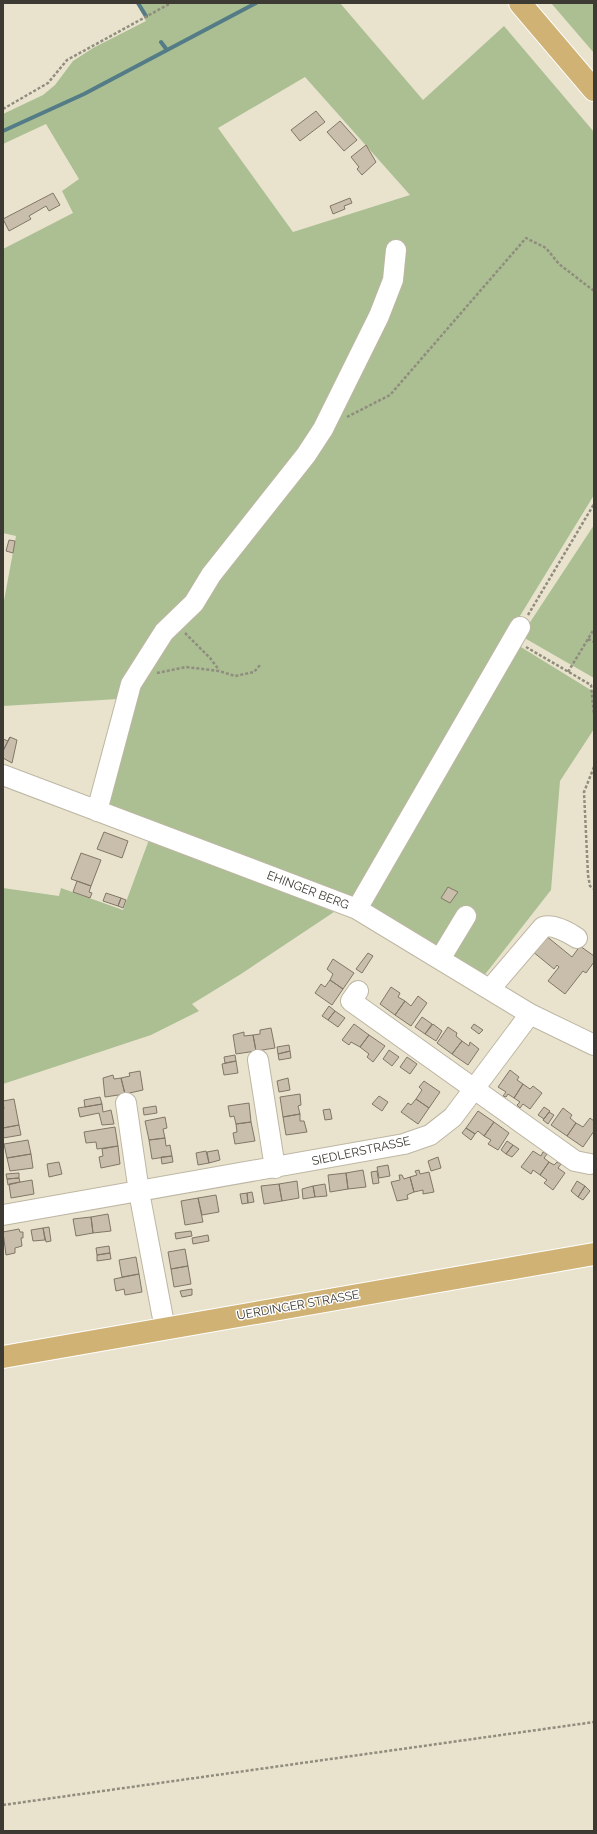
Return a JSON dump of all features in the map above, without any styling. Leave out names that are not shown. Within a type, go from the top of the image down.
[{"type":"main road","points":[[520,3],[594,90]]},
{"type":"main road","points":[[538,3],[594,70]]},
{"type":"main road","name":"UERDINGER STRASSE","points":[[3,1357],[594,1254]]},
{"type":"street","points":[[97,811],[131,684],[164,632],[194,603],[211,575],[306,455],[323,429],[385,302],[393,280],[396,250]]},
{"type":"street","points":[[357,909],[516,633]]},
{"type":"street","name":"EHINGER BERG","points":[[3,775],[357,909],[530,1014],[594,1044]]},
{"type":"street","points":[[440,959],[466,916]]},
{"type":"street","points":[[490,990],[543,927],[548,926],[569,933],[577,938]]},
{"type":"street","points":[[358,991],[351,1001],[574,1161],[590,1164]]},
{"type":"street","name":"SIEDLERSTRASSE","points":[[3,1215],[276,1168],[404,1144],[430,1135],[453,1117],[530,1014]]},
{"type":"street","points":[[258,1060],[276,1168]]},
{"type":"street","points":[[126,1103],[139,1192],[165,1329]]},
{"type":"path","points":[[3,108],[48,83],[67,60],[171,3]]},
{"type":"path","points":[[323,429],[390,395],[526,238],[546,248],[559,264],[594,291]]},
{"type":"path","points":[[594,504],[516,633],[568,672],[591,685],[594,715]]},
{"type":"path","points":[[176,621],[193,643],[210,658],[219,671]]},
{"type":"path","points":[[568,672],[594,629]]},
{"type":"path","points":[[588,639],[594,642]]},
{"type":"path","points":[[131,684],[145,676],[186,667],[219,671],[235,676],[254,672],[261,664]]},
{"type":"path","points":[[594,767],[584,792],[588,874],[590,886],[594,889]]},
{"type":"path","points":[[3,1805],[594,1722]]},
{"type":"green space","points":[[136,3],[340,3],[423,100],[504,26],[594,132],[594,495],[460,714],[516,644],[594,692],[594,729],[560,781],[551,890],[483,977],[341,893],[94,803],[118,699],[3,706],[3,606],[16,536],[3,533],[3,249],[73,213],[62,191],[79,179],[46,124],[3,144],[3,114],[43,95],[55,85],[73,61],[93,48],[146,21]],"holes":[[[305,77],[410,195],[293,232],[218,128]]]},
{"type":"green space","points":[[551,3],[594,3],[594,53]]},
{"type":"green space","points":[[594,525],[594,678],[521,636]]},
{"type":"green space","points":[[150,837],[334,912],[241,974],[192,1004],[199,1011],[151,1035],[3,1084],[3,888],[59,896],[61,888],[123,910]]},
{"type":"building","points":[[316,111],[325,122],[300,141],[291,130]]},
{"type":"building","points":[[340,121],[357,140],[344,151],[327,132]]},
{"type":"building","points":[[366,145],[376,162],[362,175],[357,169],[359,167],[351,157]]},
{"type":"building","points":[[53,193],[60,205],[49,211],[46,206],[29,216],[31,219],[9,231],[3,219]]},
{"type":"building","points":[[350,198],[352,203],[344,206],[345,209],[333,214],[330,206]]},
{"type":"building","points":[[9,540],[15,541],[13,553],[6,551]]},
{"type":"building","points":[[10,737],[17,740],[12,763],[3,758],[3,751]]},
{"type":"building","points":[[3,739],[8,741],[3,751]]},
{"type":"building","points":[[104,832],[128,841],[122,858],[97,849]]},
{"type":"building","points":[[81,853],[101,860],[91,886],[71,879]]},
{"type":"building","points":[[77,881],[91,886],[89,892],[92,893],[90,898],[73,892]]},
{"type":"building","points":[[448,887],[458,892],[450,903],[441,898]]},
{"type":"building","points":[[106,893],[121,898],[118,906],[103,901]]},
{"type":"building","points":[[121,898],[126,900],[123,908],[118,906]]},
{"type":"building","points":[[545,935],[572,957],[580,946],[594,956],[594,962],[586,973],[583,971],[565,994],[548,981],[559,967],[557,965],[554,969],[532,951]]},
{"type":"building","points":[[368,953],[373,956],[362,973],[356,969]]},
{"type":"building","points":[[333,959],[354,973],[343,989],[330,980],[333,974],[327,969]]},
{"type":"building","points":[[330,980],[343,989],[332,1005],[315,993],[321,984],[325,987]]},
{"type":"building","points":[[391,987],[400,993],[398,997],[405,1001],[395,1015],[380,1004]]},
{"type":"building","points":[[418,996],[427,1003],[411,1026],[395,1015],[405,1001],[411,1006]]},
{"type":"building","points":[[329,1006],[335,1011],[328,1020],[322,1016]]},
{"type":"building","points":[[335,1011],[345,1018],[338,1027],[328,1020]]},
{"type":"building","points":[[422,1017],[432,1024],[425,1034],[415,1027]]},
{"type":"building","points":[[354,1024],[369,1035],[360,1047],[351,1042],[349,1045],[342,1040]]},
{"type":"building","points":[[433,1024],[442,1031],[436,1041],[425,1034]]},
{"type":"building","points":[[474,1024],[483,1030],[479,1034],[471,1028]]},
{"type":"building","points":[[448,1027],[457,1033],[456,1036],[462,1041],[452,1054],[437,1043]]},
{"type":"building","points":[[271,1028],[275,1048],[256,1051],[253,1035],[260,1034],[260,1030]]},
{"type":"building","points":[[244,1032],[244,1036],[253,1035],[256,1051],[236,1054],[233,1035]]},
{"type":"building","points":[[369,1035],[385,1046],[373,1062],[367,1057],[369,1054],[360,1047]]},
{"type":"building","points":[[462,1041],[469,1046],[470,1042],[479,1049],[468,1065],[452,1054]]},
{"type":"building","points":[[289,1045],[290,1051],[278,1054],[277,1047]]},
{"type":"building","points":[[389,1050],[399,1057],[392,1066],[383,1059]]},
{"type":"building","points":[[290,1051],[291,1058],[279,1060],[278,1054]]},
{"type":"building","points":[[235,1055],[236,1061],[225,1063],[224,1057]]},
{"type":"building","points":[[407,1057],[417,1064],[410,1074],[400,1067]]},
{"type":"building","points":[[236,1061],[238,1073],[224,1075],[222,1064]]},
{"type":"building","points":[[510,1070],[519,1077],[517,1080],[523,1084],[514,1098],[508,1094],[506,1097],[503,1096],[506,1092],[498,1087]]},
{"type":"building","points":[[140,1071],[143,1090],[125,1094],[121,1078],[130,1076],[129,1073]]},
{"type":"building","points":[[113,1075],[114,1079],[121,1078],[125,1094],[105,1097],[103,1078]]},
{"type":"building","points":[[288,1078],[290,1090],[279,1092],[277,1081]]},
{"type":"building","points":[[424,1081],[440,1092],[429,1108],[416,1099],[422,1090],[419,1087]]},
{"type":"building","points":[[523,1084],[530,1089],[533,1086],[542,1093],[530,1109],[523,1104],[520,1108],[517,1105],[520,1102],[514,1098]]},
{"type":"building","points":[[300,1094],[301,1105],[298,1106],[300,1114],[283,1117],[280,1097]]},
{"type":"building","points":[[379,1096],[388,1102],[382,1111],[372,1104]]},
{"type":"building","points":[[100,1097],[102,1104],[85,1107],[84,1100]]},
{"type":"building","points":[[14,1099],[19,1125],[3,1128],[3,1101]]},
{"type":"building","points":[[416,1099],[429,1108],[418,1124],[401,1112],[408,1103],[411,1105]]},
{"type":"building","points":[[249,1103],[251,1122],[236,1124],[234,1116],[230,1117],[228,1106]]},
{"type":"building","points":[[102,1104],[103,1112],[111,1110],[114,1124],[102,1125],[99,1113],[80,1117],[78,1108]]},
{"type":"building","points":[[156,1106],[157,1113],[144,1115],[143,1108]]},
{"type":"building","points":[[544,1107],[550,1111],[544,1119],[538,1115]]},
{"type":"building","points":[[563,1108],[572,1115],[570,1118],[576,1123],[567,1136],[551,1125]]},
{"type":"building","points":[[330,1109],[332,1119],[325,1120],[323,1110]]},
{"type":"building","points":[[478,1111],[494,1122],[484,1136],[478,1131],[475,1134],[466,1128]]},
{"type":"building","points":[[549,1112],[554,1115],[548,1124],[543,1120]]},
{"type":"building","points":[[300,1114],[300,1121],[304,1121],[307,1132],[286,1135],[283,1117]]},
{"type":"building","points":[[165,1117],[167,1128],[163,1129],[165,1138],[149,1140],[145,1121]]},
{"type":"building","points":[[590,1118],[594,1121],[594,1131],[583,1147],[567,1136],[576,1123],[583,1127]]},
{"type":"building","points":[[251,1122],[255,1141],[235,1144],[233,1133],[237,1132],[236,1124]]},
{"type":"building","points":[[494,1122],[509,1133],[498,1150],[488,1144],[491,1140],[484,1136]]},
{"type":"building","points":[[19,1125],[21,1135],[3,1138],[3,1128]]},
{"type":"building","points":[[115,1127],[118,1146],[97,1149],[96,1142],[86,1143],[84,1132]]},
{"type":"building","points":[[466,1128],[475,1134],[471,1140],[462,1133]]},
{"type":"building","points":[[165,1138],[166,1146],[170,1145],[172,1156],[152,1159],[149,1140]]},
{"type":"building","points":[[28,1140],[31,1154],[7,1158],[4,1144]]},
{"type":"building","points":[[507,1141],[513,1145],[506,1154],[501,1150]]},
{"type":"building","points":[[513,1145],[519,1149],[512,1157],[506,1154]]},
{"type":"building","points":[[118,1146],[120,1164],[101,1168],[99,1157],[103,1156],[102,1149]]},
{"type":"building","points":[[218,1150],[220,1160],[209,1163],[207,1152]]},
{"type":"building","points":[[206,1151],[209,1163],[198,1165],[196,1153]]},
{"type":"building","points":[[533,1151],[541,1156],[543,1152],[547,1154],[544,1158],[549,1162],[540,1175],[533,1170],[531,1174],[521,1167]]},
{"type":"building","points":[[31,1154],[33,1168],[10,1171],[7,1158]]},
{"type":"building","points":[[172,1156],[173,1162],[162,1164],[161,1157]]},
{"type":"building","points":[[438,1157],[441,1168],[431,1171],[428,1161]]},
{"type":"building","points":[[59,1162],[62,1174],[49,1177],[47,1164]]},
{"type":"building","points":[[549,1162],[554,1165],[557,1162],[561,1164],[558,1168],[565,1173],[553,1190],[544,1183],[547,1180],[540,1175]]},
{"type":"building","points":[[388,1165],[390,1176],[379,1178],[377,1167]]},
{"type":"building","points":[[363,1170],[366,1187],[348,1189],[346,1173]]},
{"type":"building","points":[[419,1170],[420,1174],[429,1172],[434,1192],[423,1194],[423,1190],[414,1192],[410,1177],[417,1175],[415,1171]]},
{"type":"building","points":[[377,1171],[379,1183],[373,1184],[371,1172]]},
{"type":"building","points":[[19,1173],[19,1178],[7,1179],[6,1174]]},
{"type":"building","points":[[346,1173],[348,1189],[330,1192],[328,1175]]},
{"type":"building","points":[[399,1175],[402,1175],[404,1179],[410,1177],[414,1192],[407,1195],[408,1199],[397,1201],[391,1182],[400,1180]]},
{"type":"building","points":[[19,1178],[20,1182],[8,1185],[7,1179]]},
{"type":"building","points":[[32,1180],[34,1194],[11,1198],[9,1184]]},
{"type":"building","points":[[297,1181],[299,1198],[282,1201],[279,1184]]},
{"type":"building","points":[[577,1181],[585,1186],[578,1197],[571,1191]]},
{"type":"building","points":[[279,1184],[282,1201],[264,1204],[261,1186]]},
{"type":"building","points":[[325,1184],[327,1196],[315,1197],[313,1186]]},
{"type":"building","points":[[313,1186],[315,1197],[303,1199],[302,1189]]},
{"type":"building","points":[[585,1186],[590,1191],[583,1200],[578,1197]]},
{"type":"building","points":[[252,1192],[254,1202],[248,1203],[247,1193]]},
{"type":"building","points":[[247,1193],[248,1203],[242,1204],[240,1194]]},
{"type":"building","points":[[216,1195],[219,1212],[202,1215],[198,1198]]},
{"type":"building","points":[[198,1198],[203,1222],[185,1225],[181,1201]]},
{"type":"building","points":[[108,1214],[111,1231],[93,1233],[91,1217]]},
{"type":"building","points":[[91,1217],[93,1233],[76,1236],[73,1219]]},
{"type":"building","points":[[49,1227],[51,1241],[46,1242],[43,1228]]},
{"type":"building","points":[[43,1228],[45,1240],[33,1241],[31,1230]]},
{"type":"building","points":[[19,1229],[20,1232],[23,1232],[23,1238],[21,1238],[22,1246],[15,1248],[15,1253],[6,1255],[3,1232]]},
{"type":"building","points":[[191,1231],[192,1236],[176,1239],[175,1233]]},
{"type":"building","points":[[208,1235],[209,1241],[193,1244],[192,1238]]},
{"type":"building","points":[[109,1246],[110,1253],[97,1255],[96,1248]]},
{"type":"building","points":[[185,1249],[188,1266],[171,1269],[168,1252]]},
{"type":"building","points":[[110,1253],[111,1259],[97,1261],[97,1255]]},
{"type":"building","points":[[136,1257],[139,1274],[122,1277],[119,1260]]},
{"type":"building","points":[[188,1266],[191,1284],[174,1287],[171,1269]]},
{"type":"building","points":[[139,1274],[142,1292],[125,1295],[124,1289],[116,1291],[114,1279]]},
{"type":"building","points":[[192,1289],[192,1295],[182,1297],[180,1291]]},
{"type":"waterway","points":[[138,3],[146,16]]},
{"type":"waterway","points":[[3,131],[84,94],[256,3]]},
{"type":"waterway","points":[[161,42],[167,50]]}]
